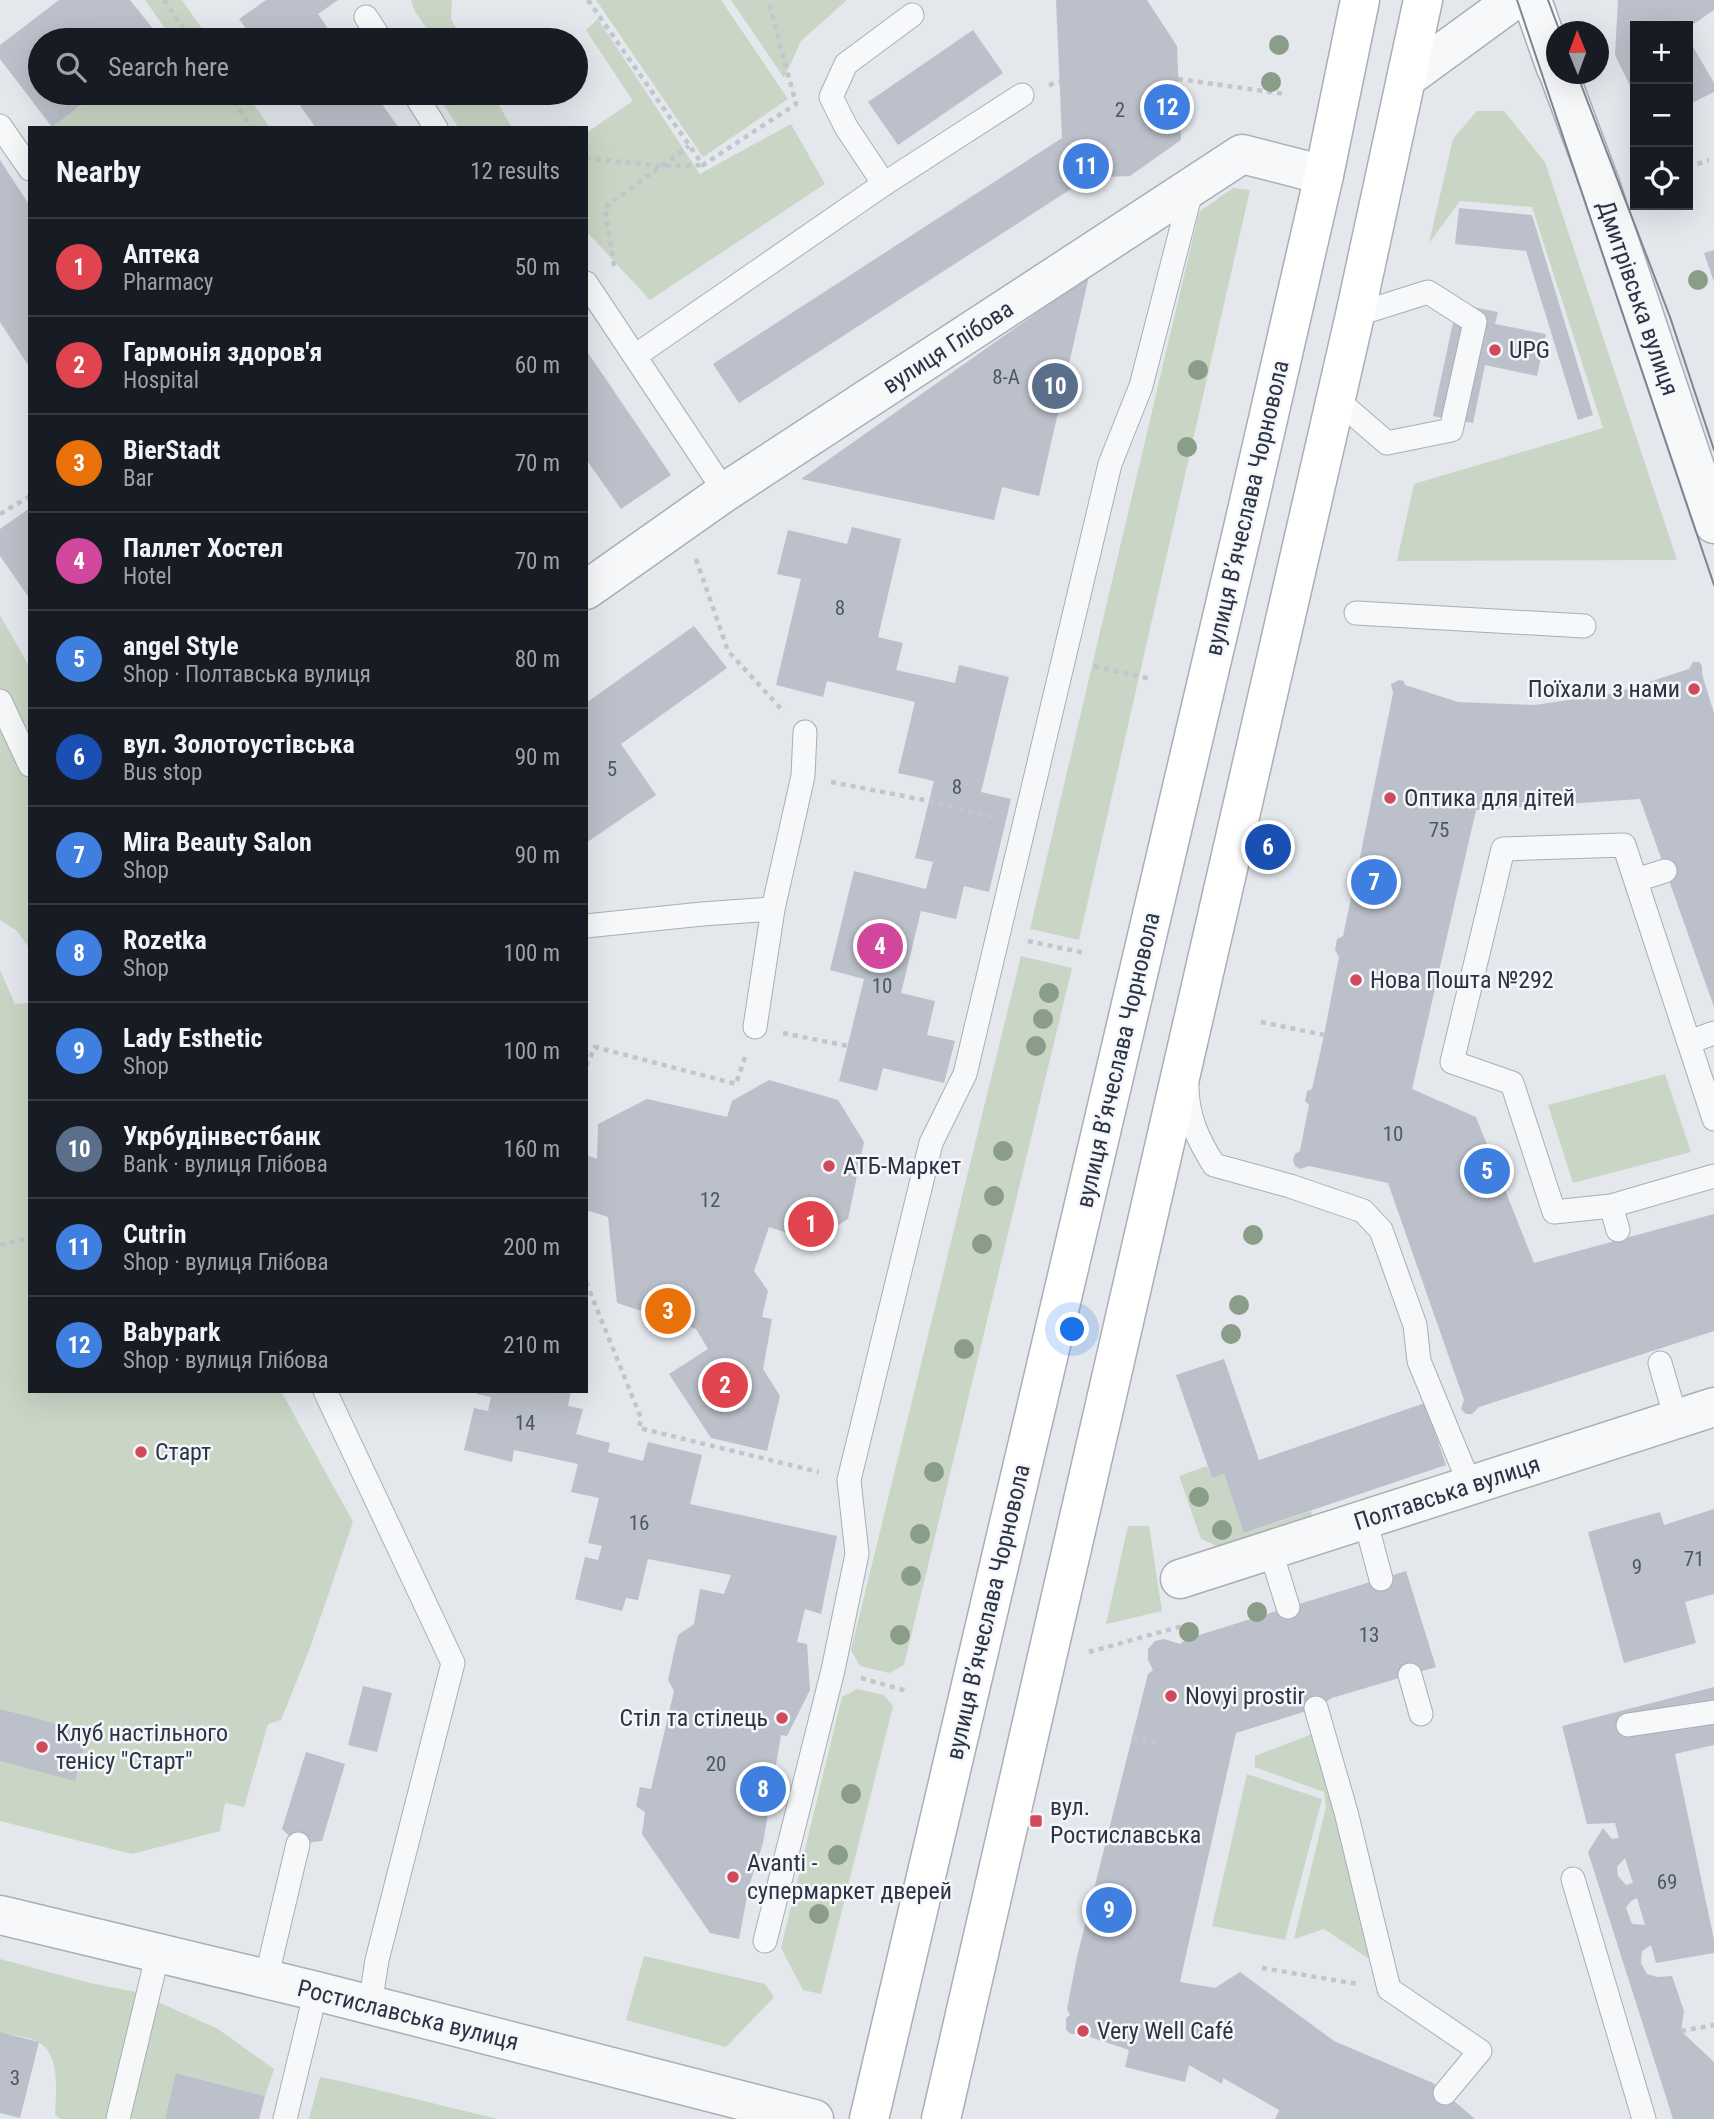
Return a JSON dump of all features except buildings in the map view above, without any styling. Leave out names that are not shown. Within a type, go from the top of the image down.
[{"type":"main road","name":"вулиця Вʼячеслава Чорновола","points":[[869,2119],[1324,175],[1360,0]]},
{"type":"main road","points":[[941,2119],[1356,315],[1423,0]]},
{"type":"street","points":[[1408,78],[1514,0]]},
{"type":"street","points":[[1532,0],[1546,40]]},
{"type":"street","name":"Дмитрівська вулиця","points":[[1563,84],[1601,187],[1714,524]]},
{"type":"street","name":"вулиця Глібова","points":[[588,589],[725,492],[1242,155],[1324,175]]},
{"type":"street","name":"Полтавська вулиця","points":[[1180,1578],[1714,1407]]},
{"type":"street","name":"Ростиславська вулиця","points":[[0,1915],[316,1991],[814,2119]]},
{"type":"lane","points":[[884,184],[845,127],[831,97],[846,64],[912,15]]},
{"type":"lane","points":[[366,17],[373,28]]},
{"type":"lane","points":[[635,356],[884,184],[1022,95]]},
{"type":"lane","points":[[422,105],[435,126]]},
{"type":"lane","points":[[0,126],[28,166]]},
{"type":"lane","points":[[765,1941],[833,1670],[857,1554],[849,1480],[931,1143],[965,1074],[1111,464],[1141,386],[1192,188]]},
{"type":"lane","points":[[588,286],[725,492]]},
{"type":"lane","points":[[1336,399],[1387,443],[1451,429],[1475,322],[1428,292],[1356,315]]},
{"type":"lane","points":[[1356,613],[1584,626]]},
{"type":"lane","points":[[0,701],[28,761]]},
{"type":"lane","points":[[755,1027],[773,909],[803,776],[805,732]]},
{"type":"lane","points":[[1714,1119],[1624,845],[1503,849],[1452,1062],[1512,1083],[1554,1212],[1611,1206],[1714,1176]]},
{"type":"lane","points":[[1636,880],[1665,871]]},
{"type":"lane","points":[[588,926],[773,909]]},
{"type":"lane","points":[[1689,1042],[1714,1033]]},
{"type":"lane","points":[[1187,1050],[1187,1100],[1196,1136],[1214,1165],[1290,1186],[1363,1211],[1381,1230],[1415,1325],[1419,1360],[1470,1485]]},
{"type":"lane","points":[[1611,1206],[1618,1230]]},
{"type":"lane","points":[[1660,1363],[1676,1419]]},
{"type":"lane","points":[[326,1393],[453,1663],[377,1960],[370,2005]]},
{"type":"lane","points":[[1365,1519],[1381,1579]]},
{"type":"lane","points":[[1270,1549],[1288,1607]]},
{"type":"lane","points":[[1410,1675],[1421,1714]]},
{"type":"lane","points":[[1316,1708],[1346,1812],[1389,1989],[1480,2051],[1445,2093]]},
{"type":"lane","points":[[1628,1725],[1714,1712]]},
{"type":"lane","points":[[266,1979],[298,1844]]},
{"type":"lane","points":[[1573,1879],[1644,2119]]},
{"type":"lane","points":[[118,2119],[158,1953]]},
{"type":"lane","points":[[285,2119],[316,1991]]},
{"type":"path","points":[[172,0],[165,2],[183,28]]},
{"type":"path","points":[[588,0],[703,165]]},
{"type":"path","points":[[588,158],[661,166],[703,165],[796,104],[768,0]]},
{"type":"path","points":[[1178,79],[1285,94]]},
{"type":"path","points":[[236,105],[251,126]]},
{"type":"path","points":[[616,278],[605,207],[689,146]]},
{"type":"path","points":[[1693,165],[1709,160]]},
{"type":"path","points":[[0,514],[28,497]]},
{"type":"path","points":[[683,520],[728,651],[767,696],[805,732]]},
{"type":"path","points":[[1066,659],[1151,679]]},
{"type":"path","points":[[803,776],[1026,825]]},
{"type":"path","points":[[1000,934],[1085,953]]},
{"type":"path","points":[[1261,1022],[1324,1035]]},
{"type":"path","points":[[588,1062],[595,1047],[736,1084],[755,1027],[848,1046]]},
{"type":"path","points":[[0,1245],[28,1238]]},
{"type":"path","points":[[588,1287],[640,1418],[639,1428],[849,1480]]},
{"type":"path","points":[[1088,1652],[1186,1625]]},
{"type":"path","points":[[833,1670],[907,1691]]},
{"type":"path","points":[[1132,1737],[1161,1743]]},
{"type":"path","points":[[1262,1968],[1389,1989]]},
{"type":"path","points":[[1681,2031],[1714,2025]]},
{"type":"green space","points":[[145,0],[182,0],[202,28],[165,28]]},
{"type":"green space","points":[[411,0],[452,0],[451,19],[456,28],[427,28],[414,10]]},
{"type":"green space","points":[[596,0],[721,0],[788,99],[703,157]]},
{"type":"green space","points":[[731,0],[847,0],[801,41],[784,78]]},
{"type":"green space","points":[[598,19],[700,174],[791,124],[825,184],[650,300],[588,233],[588,132],[633,101],[588,33],[588,28]]},
{"type":"green space","points":[[82,105],[254,105],[269,126],[51,126]]},
{"type":"green space","points":[[444,105],[499,105],[511,126],[458,126]]},
{"type":"green space","points":[[1477,111],[1504,111],[1545,162],[1677,560],[1397,561],[1414,484],[1603,428],[1532,207],[1460,201],[1429,243],[1453,139]]},
{"type":"green space","points":[[1233,188],[1250,190],[1079,940],[1030,929],[1199,212]]},
{"type":"green space","points":[[0,615],[28,664],[28,946],[16,930],[0,920]]},
{"type":"green space","points":[[1021,956],[1072,968],[904,1665],[889,1673],[860,1666],[851,1650]]},
{"type":"green space","name":"Старт","points":[[0,970],[15,1004],[28,1003],[28,1393],[282,1393],[353,1522],[310,1648],[281,1720],[268,1724],[244,1807],[225,1803],[220,1831],[132,1854],[0,1821]]},
{"type":"green space","points":[[1665,1074],[1691,1152],[1573,1183],[1548,1105]]},
{"type":"green space","points":[[1207,1466],[1212,1478],[1224,1474],[1245,1533],[1311,1511],[1313,1519],[1222,1548],[1201,1539],[1179,1476]]},
{"type":"green space","points":[[1128,1526],[1149,1526],[1162,1611],[1106,1624]]},
{"type":"green space","points":[[857,1689],[884,1695],[893,1706],[821,1994],[803,1990],[781,1948],[842,1697]]},
{"type":"green space","points":[[1315,1733],[1371,1960],[1324,1929],[1294,1939],[1326,1807],[1324,1792],[1255,1767],[1255,1756]]},
{"type":"green space","points":[[1247,1774],[1322,1799],[1285,1940],[1212,1926]]},
{"type":"green space","points":[[644,1956],[765,1984],[774,1997],[726,2047],[626,2020]]},
{"type":"green space","points":[[0,1959],[90,1983],[136,1992],[218,2029],[274,2069],[265,2096],[177,2073],[165,2119],[60,2119],[55,2114],[56,2075],[50,2055],[38,2042],[0,2032]]},
{"type":"green space","points":[[320,2077],[345,2082],[498,2119],[309,2119]]},
{"type":"tram line","points":[[1517,0],[1714,585]]},
{"type":"tram line","points":[[1548,0],[1556,21]]},
{"type":"tram line","points":[[1581,84],[1670,317],[1714,450]]},
{"type":"place","name":"Babypark","points":[[1167,107]]},
{"type":"place","name":"Cutrin","points":[[1086,166]]},
{"type":"place","name":"UPG","points":[[1495,350]]},
{"type":"place","name":"Укрбудінвестбанк","points":[[1055,386]]},
{"type":"place","name":"Поїхали з нами","points":[[1694,689]]},
{"type":"place","name":"Оптика для дітей","points":[[1390,798]]},
{"type":"place","name":"вул. Золотоустiвська","points":[[1268,847]]},
{"type":"place","name":"Mira Beauty Salon","points":[[1374,882]]},
{"type":"place","name":"Паллет Хостел","points":[[880,946]]},
{"type":"place","name":"Нова Пошта №292","points":[[1356,980]]},
{"type":"place","name":"АТБ-Маркет","points":[[829,1166]]},
{"type":"place","name":"angel Style","points":[[1487,1171]]},
{"type":"place","name":"Аптека","points":[[811,1224]]},
{"type":"place","name":"BierStadt","points":[[668,1311]]},
{"type":"place","name":"Гармонія здоров'я","points":[[725,1385]]},
{"type":"place","name":"Старт","points":[[141,1452]]},
{"type":"place","name":"Novyi prostir","points":[[1171,1696]]},
{"type":"place","name":"Стіл та стілець","points":[[782,1718]]},
{"type":"place","name":"Клуб настільного тенісу \"Старт\"","points":[[42,1747]]},
{"type":"place","name":"Rozetka","points":[[763,1789]]},
{"type":"place","name":"вул. Ростиславська","points":[[1036,1821]]},
{"type":"place","name":"Avanti - супермаркет дверей","points":[[733,1877]]},
{"type":"place","name":"Lady Esthetic","points":[[1109,1910]]},
{"type":"place","name":"Very Well Café","points":[[1083,2031]]}]
